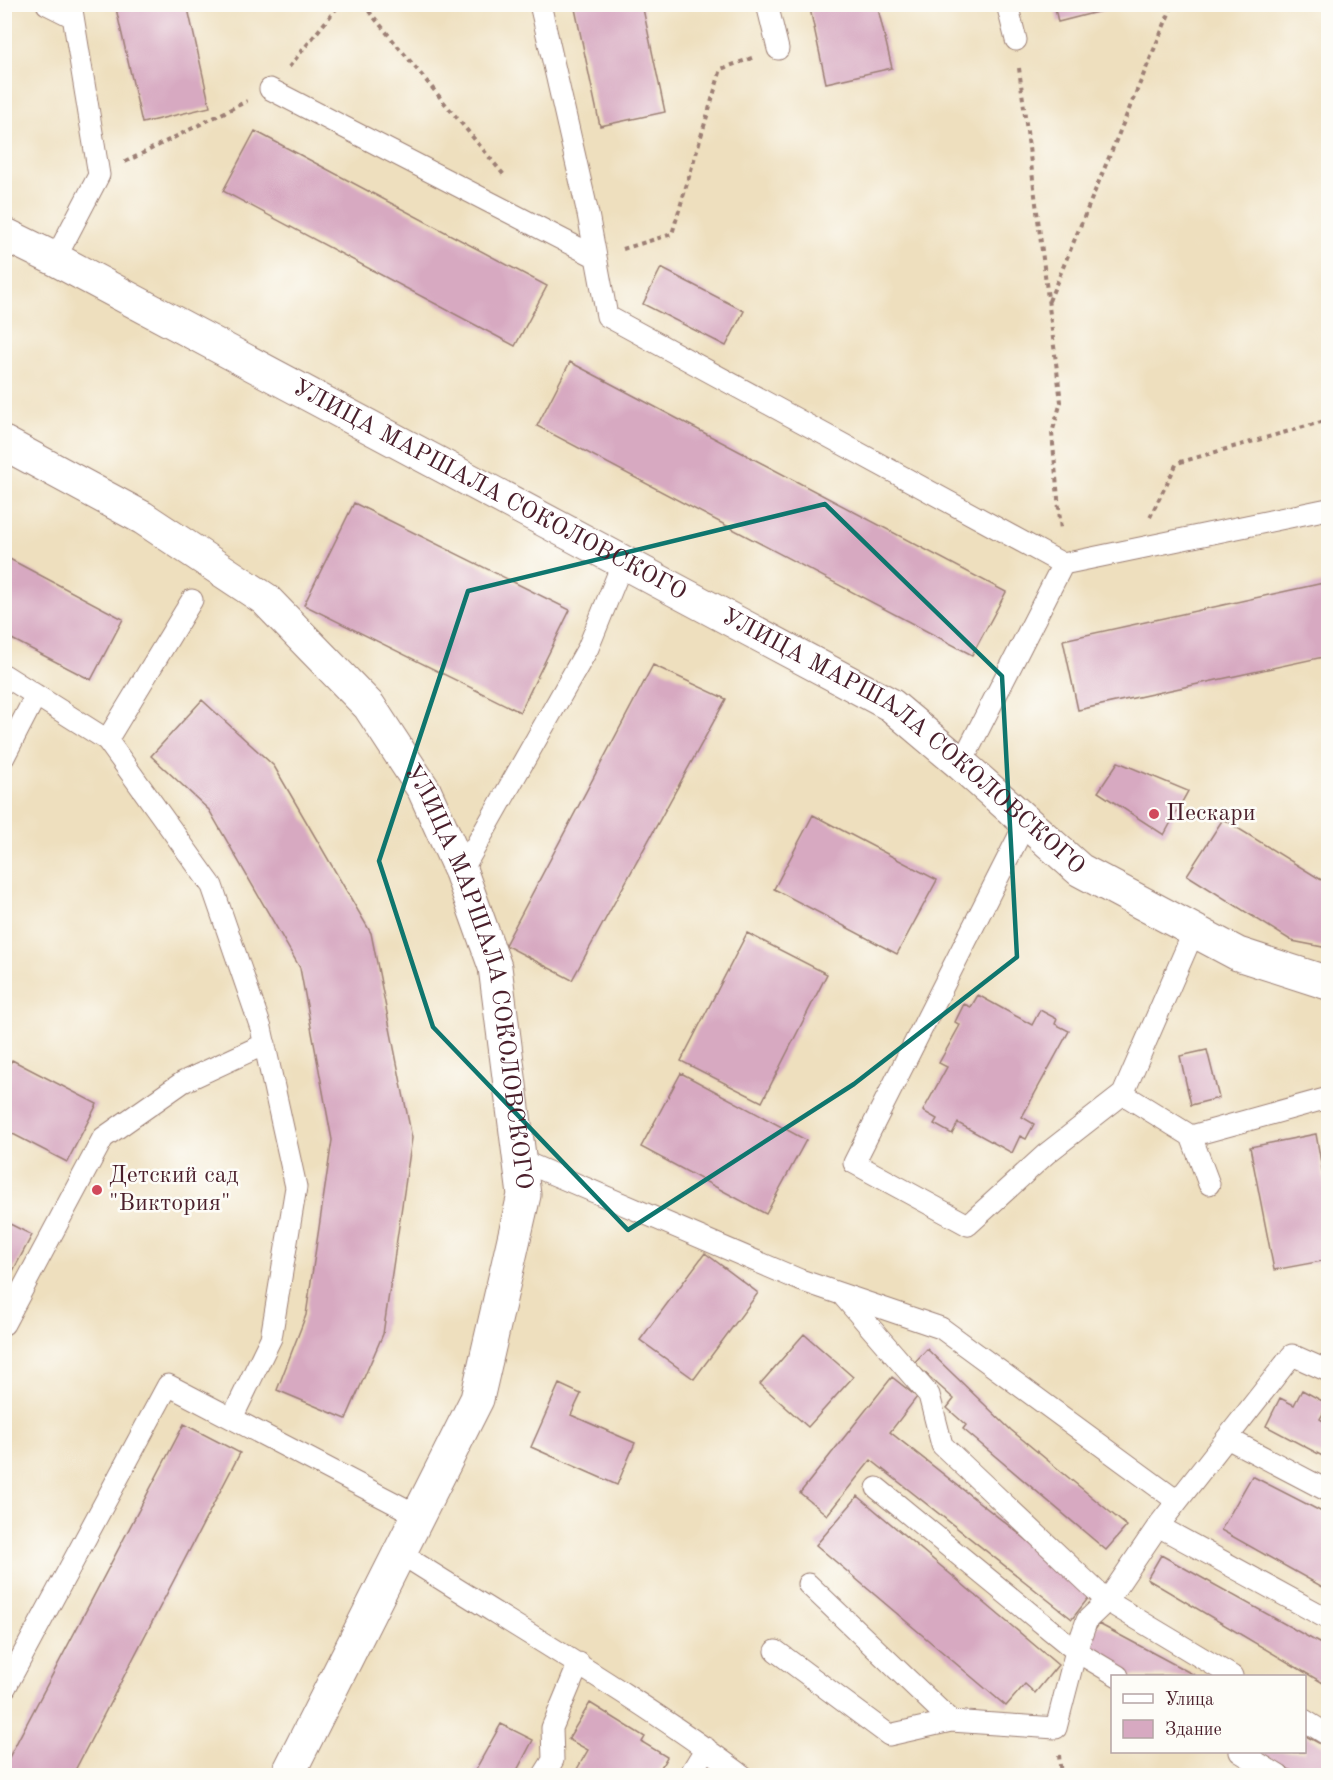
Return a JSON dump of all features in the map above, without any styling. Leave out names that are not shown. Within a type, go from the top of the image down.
[{"type":"street","name":"УЛИЦА МАРШАЛА СОКОЛОВСКОГО","points":[[4,234],[55,259],[891,705],[1080,870],[1238,954],[1329,983]]},
{"type":"street","name":"УЛИЦА МАРШАЛА СОКОЛОВСКОГО","points":[[4,443],[143,518],[265,599],[369,706],[424,790],[461,872],[495,967],[524,1195],[477,1400],[287,1776]]},
{"type":"lane","points":[[47,4],[72,11],[99,175],[55,259]]},
{"type":"lane","points":[[540,4],[607,316],[1064,564],[1329,509]]},
{"type":"lane","points":[[767,4],[778,49]]},
{"type":"lane","points":[[1007,4],[1016,40]]},
{"type":"lane","points":[[270,89],[596,257]]},
{"type":"lane","points":[[461,872],[588,648],[623,562]]},
{"type":"lane","points":[[961,764],[1064,564]]},
{"type":"lane","points":[[107,740],[192,600]]},
{"type":"lane","points":[[4,675],[107,740],[212,886],[261,1028],[296,1186],[271,1338],[232,1418]]},
{"type":"lane","points":[[4,757],[36,695]]},
{"type":"lane","points":[[1026,822],[854,1163],[968,1225],[1046,1154],[1123,1094],[1194,931]]},
{"type":"lane","points":[[4,1324],[103,1138],[183,1082],[265,1044]]},
{"type":"lane","points":[[1123,1094],[1191,1136],[1209,1184]]},
{"type":"lane","points":[[1191,1136],[1329,1098]]},
{"type":"lane","points":[[520,1160],[800,1280],[941,1328],[1177,1501]]},
{"type":"lane","points":[[842,1295],[929,1395],[942,1445],[1107,1601],[1229,1675]]},
{"type":"lane","points":[[776,1651],[889,1735],[951,1721],[1056,1728],[1076,1651],[1087,1620],[1107,1601],[1177,1501],[1292,1355],[1329,1371]]},
{"type":"lane","points":[[4,1690],[168,1385],[419,1516]]},
{"type":"lane","points":[[1227,1438],[1329,1491]]},
{"type":"lane","points":[[877,1488],[1076,1651],[1115,1675]]},
{"type":"lane","points":[[1158,1526],[1329,1619]]},
{"type":"lane","points":[[400,1553],[477,1603],[579,1663],[706,1748],[743,1776]]},
{"type":"lane","points":[[808,1584],[951,1721]]},
{"type":"lane","points":[[543,1776],[553,1760],[552,1728],[579,1663]]},
{"type":"lane","points":[[1306,1721],[1329,1735]]},
{"type":"lane","points":[[689,1776],[706,1748]]},
{"type":"lane","points":[[1242,1753],[1279,1776]]},
{"type":"path","points":[[99,175],[270,89],[340,4]]},
{"type":"path","points":[[363,4],[508,180]]},
{"type":"path","points":[[1048,302],[1173,4]]},
{"type":"path","points":[[1016,40],[1061,402],[1052,433],[1064,564]]},
{"type":"path","points":[[596,257],[672,234],[721,69],[778,49]]},
{"type":"path","points":[[1134,550],[1177,463],[1329,420]]},
{"type":"highlighted area","points":[[825,504],[1002,676],[1017,957],[854,1084],[628,1230],[433,1027],[379,861],[468,591]]},
{"type":"building","points":[[115,4],[187,4],[210,107],[142,123]]},
{"type":"building","points":[[574,4],[642,4],[665,112],[600,126]]},
{"type":"building","points":[[809,4],[877,4],[892,68],[826,83]]},
{"type":"building","points":[[1054,4],[1125,4],[1125,5],[1058,22]]},
{"type":"building","points":[[255,131],[547,286],[515,346],[223,191]]},
{"type":"building","points":[[661,268],[744,311],[726,346],[643,304]]},
{"type":"building","points":[[570,362],[1006,592],[972,655],[537,426]]},
{"type":"building","points":[[354,503],[570,610],[520,712],[304,605]]},
{"type":"building","points":[[4,556],[123,619],[91,680],[4,635]]},
{"type":"building","points":[[1328,582],[1328,656],[1078,710],[1063,640]]},
{"type":"building","points":[[653,665],[726,699],[572,980],[505,945]]},
{"type":"building","points":[[202,700],[274,766],[371,933],[412,1138],[383,1334],[346,1419],[277,1390],[306,1315],[332,1140],[300,968],[209,810],[151,756]]},
{"type":"building","name":"Пескари","points":[[1118,762],[1188,791],[1164,835],[1098,792]]},
{"type":"building","points":[[813,815],[937,880],[897,954],[774,889]]},
{"type":"building","points":[[1223,819],[1328,884],[1328,948],[1292,941],[1187,875]]},
{"type":"building","points":[[747,933],[827,974],[762,1102],[681,1061]]},
{"type":"building","points":[[978,995],[1032,1025],[1040,1010],[1057,1019],[1055,1024],[1069,1031],[1022,1117],[1034,1124],[1026,1139],[1020,1136],[1012,1153],[958,1123],[952,1134],[934,1124],[937,1119],[923,1111],[947,1067],[939,1063],[960,1025],[955,1022],[964,1004],[971,1007]]},
{"type":"building","points":[[1207,1050],[1219,1098],[1191,1105],[1180,1056]]},
{"type":"building","points":[[12,1060],[97,1104],[67,1162],[11,1133],[4,1145],[4,1074]]},
{"type":"building","points":[[681,1073],[806,1140],[766,1214],[641,1147]]},
{"type":"building","points":[[1316,1134],[1328,1202],[1328,1260],[1274,1270],[1250,1147]]},
{"type":"building","points":[[4,1221],[32,1235],[4,1288]]},
{"type":"building","points":[[705,1253],[758,1293],[694,1379],[640,1340]]},
{"type":"building","points":[[804,1334],[853,1377],[808,1427],[760,1384]]},
{"type":"building","points":[[927,1349],[1011,1430],[1127,1526],[1106,1550],[963,1429],[966,1425],[947,1408],[954,1399],[914,1363]]},
{"type":"building","points":[[892,1377],[917,1397],[890,1432],[1093,1592],[1072,1619],[871,1460],[827,1515],[800,1493]]},
{"type":"building","points":[[559,1384],[581,1394],[571,1415],[635,1443],[617,1485],[531,1447]]},
{"type":"building","points":[[1302,1390],[1328,1404],[1320,1419],[1328,1424],[1328,1459],[1266,1426],[1280,1398],[1294,1405]]},
{"type":"building","points":[[184,1424],[240,1453],[72,1776],[4,1776],[4,1767]]},
{"type":"building","points":[[1252,1476],[1328,1515],[1328,1590],[1221,1530]]},
{"type":"building","points":[[858,1496],[1058,1665],[1035,1693],[1025,1684],[1006,1706],[816,1545]]},
{"type":"building","points":[[1161,1555],[1328,1648],[1328,1686],[1147,1579]]},
{"type":"building","points":[[1099,1624],[1194,1675],[1129,1675],[1082,1648]]},
{"type":"building","points":[[590,1703],[645,1737],[642,1742],[667,1757],[656,1776],[573,1776],[588,1750],[568,1739]]},
{"type":"building","points":[[501,1724],[533,1740],[514,1776],[472,1776]]},
{"type":"building","points":[[1306,1736],[1328,1748],[1328,1776],[1300,1776],[1261,1753],[1306,1753]]},
{"type":"place","name":"Пескари","points":[[1154,814]]},
{"type":"place","name":"Детский сад \"Виктория\"","points":[[97,1190]]}]
